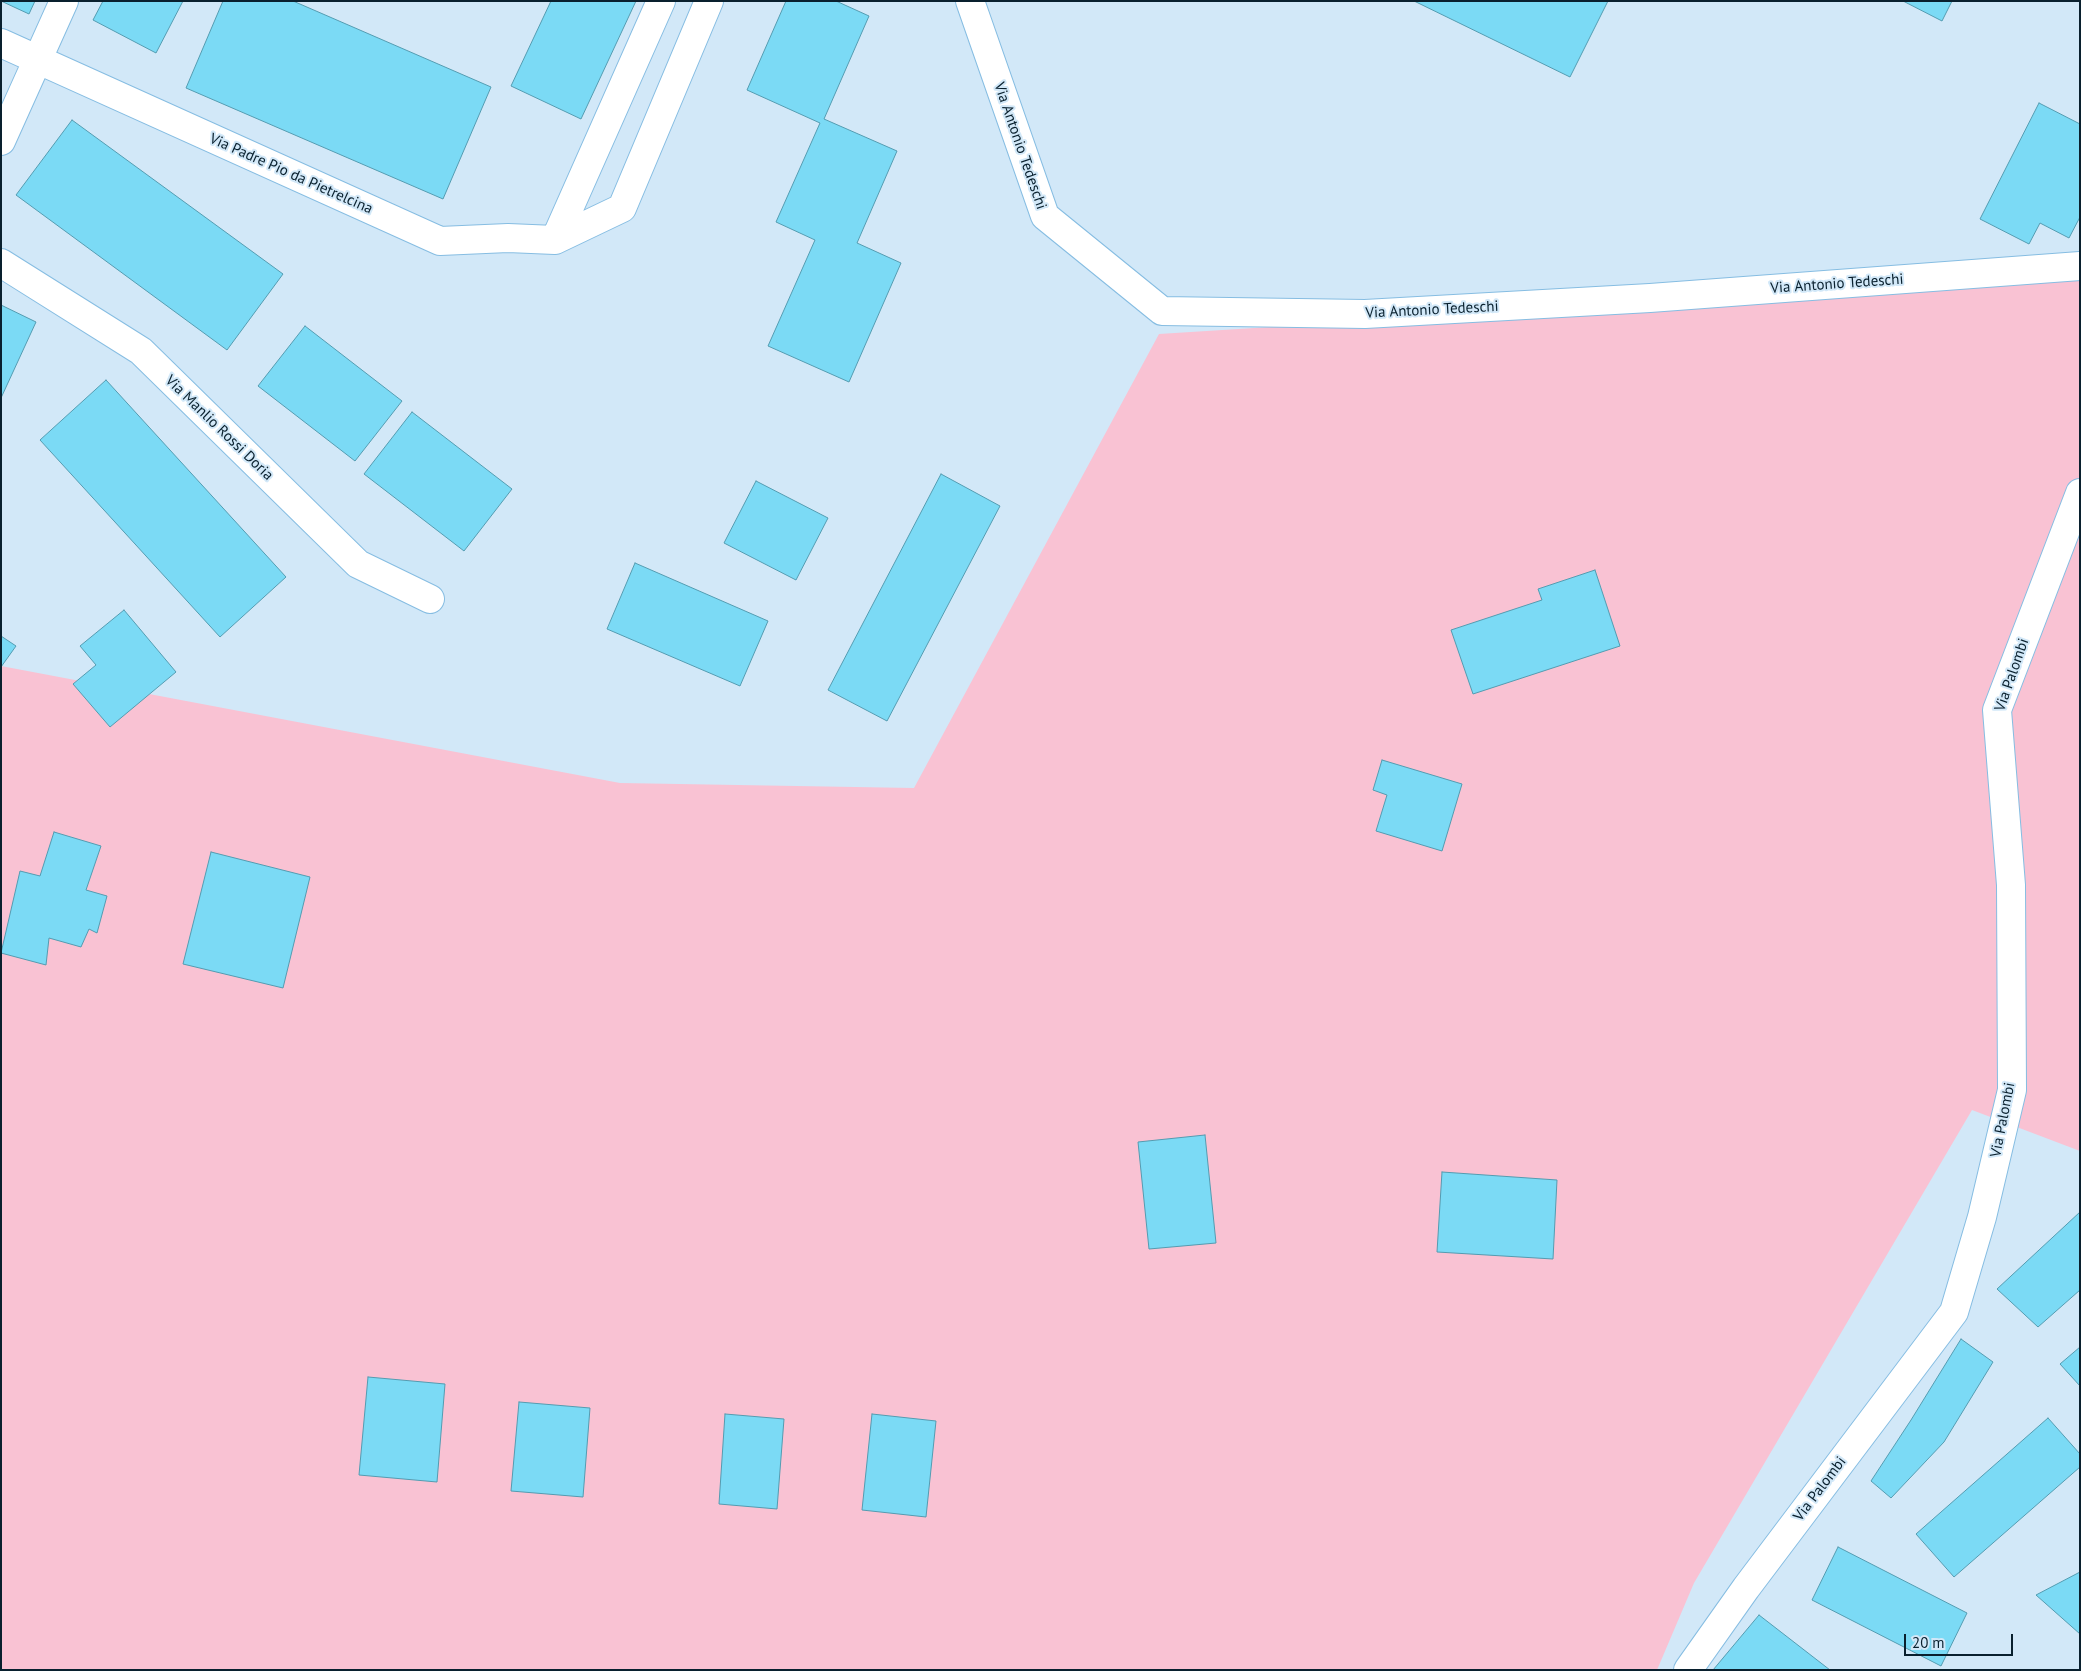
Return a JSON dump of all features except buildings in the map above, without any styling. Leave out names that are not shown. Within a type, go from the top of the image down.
[{"type":"street","points":[[1,141],[64,1]]},
{"type":"street","points":[[555,240],[661,1]]},
{"type":"street","name":"Via Padre Pio da Pietrelcina","points":[[1,43],[440,241],[508,238],[555,240],[622,208],[709,1]]},
{"type":"street","name":"Via Antonio Tedeschi","points":[[970,1],[1045,216],[1162,311],[1365,314],[1660,297],[2080,266]]},
{"type":"street","name":"Via Manlio Rossi Doria","points":[[1,263],[140,351],[358,564],[430,599]]},
{"type":"street","name":"Via Palombi","points":[[1688,1670],[1752,1580],[1954,1312],[1982,1217],[2012,1090],[2011,885],[1997,710],[2080,493]]},
{"type":"shaded area","points":[[2080,276],[2080,1151],[1972,1110],[1694,1583],[1657,1670],[1,1670],[1,666],[620,783],[914,788],[1159,334]]}]
